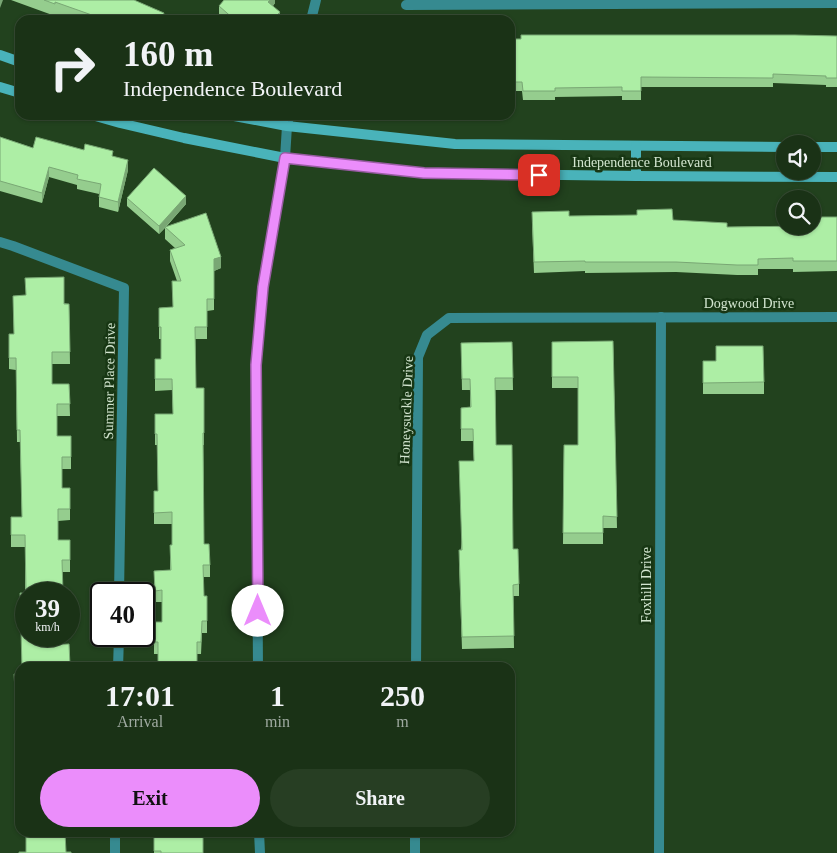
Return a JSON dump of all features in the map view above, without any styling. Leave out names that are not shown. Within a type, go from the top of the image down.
[{"type":"main road","points":[[0,55],[15,60]]},
{"type":"main road","points":[[0,86],[15,91]]},
{"type":"main road","name":"Independence Boulevard","points":[[112,120],[184,138],[285,158],[424,173],[837,177]]},
{"type":"main road","name":"Independence Boulevard","points":[[255,120],[287,126],[455,144],[776,147]]},
{"type":"main road","points":[[636,146],[636,176]]},
{"type":"main road","points":[[821,147],[837,147]]},
{"type":"street","points":[[312,15],[316,0]]},
{"type":"street","points":[[406,4],[837,3]]},
{"type":"street","points":[[258,662],[256,365],[263,287],[285,158],[288,120]]},
{"type":"street","name":"Summer Place Drive","points":[[0,242],[124,288],[119,582]]},
{"type":"street","name":"Dogwood Drive","points":[[661,317],[837,317]]},
{"type":"street","name":"Honeysuckle Drive","points":[[416,662],[418,357],[427,335],[448,318],[661,317]]},
{"type":"street","name":"Foxhill Drive","points":[[659,853],[661,317]]},
{"type":"street","points":[[118,662],[119,647]]},
{"type":"street","points":[[115,837],[115,853]]},
{"type":"street","points":[[259,837],[260,853]]},
{"type":"street","points":[[415,837],[415,853]]},
{"type":"building","points":[[44,0],[134,0],[164,13],[163,15],[92,15],[55,2],[55,4]]},
{"type":"building","points":[[224,0],[270,0],[268,2],[280,12],[277,15],[229,15],[219,6]]},
{"type":"building","points":[[521,35],[837,36],[837,78],[773,74],[773,78],[641,77],[641,91],[622,91],[622,87],[555,88],[555,91],[523,91],[522,82],[515,82],[515,39],[521,39]]},
{"type":"building","points":[[0,137],[33,148],[36,137],[84,150],[85,144],[113,151],[112,156],[128,160],[118,202],[99,197],[101,184],[77,179],[78,175],[49,167],[42,193],[0,181]]},
{"type":"building","points":[[154,168],[186,196],[159,226],[127,198]]},
{"type":"building","points":[[672,209],[673,220],[727,223],[727,227],[776,226],[776,235],[821,235],[821,217],[837,217],[837,261],[793,261],[793,258],[758,259],[758,265],[676,262],[534,262],[532,212],[569,211],[569,216],[637,215],[637,210]]},
{"type":"building","points":[[206,213],[221,257],[214,259],[214,299],[207,299],[207,327],[195,327],[196,388],[204,388],[204,544],[209,544],[210,565],[203,565],[204,596],[207,596],[207,621],[202,621],[201,642],[197,642],[197,662],[158,662],[155,622],[162,622],[162,590],[155,591],[154,571],[171,570],[172,512],[154,513],[154,491],[158,491],[155,414],[173,414],[172,379],[155,379],[155,359],[161,359],[159,308],[173,307],[172,281],[181,281],[170,250],[185,245],[165,227]]},
{"type":"building","points":[[64,277],[64,304],[69,304],[70,352],[52,352],[52,384],[69,384],[70,404],[57,404],[57,436],[71,436],[71,457],[62,457],[62,488],[70,488],[70,509],[58,509],[58,540],[70,540],[70,560],[62,560],[63,582],[26,582],[25,535],[11,535],[11,517],[22,517],[20,430],[17,430],[16,358],[9,358],[9,334],[14,334],[13,296],[26,295],[25,278]]},
{"type":"building","points":[[613,341],[617,517],[603,516],[603,533],[563,533],[564,445],[578,445],[578,377],[552,377],[552,342]]},
{"type":"building","points":[[512,342],[513,378],[495,378],[496,445],[512,445],[513,549],[518,549],[519,584],[513,585],[514,636],[462,637],[459,550],[462,550],[459,461],[474,461],[473,429],[461,429],[461,408],[471,407],[470,379],[462,379],[461,343]]},
{"type":"building","points":[[716,346],[763,346],[764,382],[703,383],[703,361],[716,361]]},
{"type":"building","points":[[21,647],[69,647],[70,662],[22,662]]},
{"type":"building","points":[[26,837],[65,837],[66,852],[71,853],[19,853],[26,852]]},
{"type":"building","points":[[154,837],[203,837],[203,853],[161,853],[161,851],[154,851]]},
{"type":"route","points":[[258,611],[256,365],[263,287],[285,158],[424,173],[539,175]]}]
